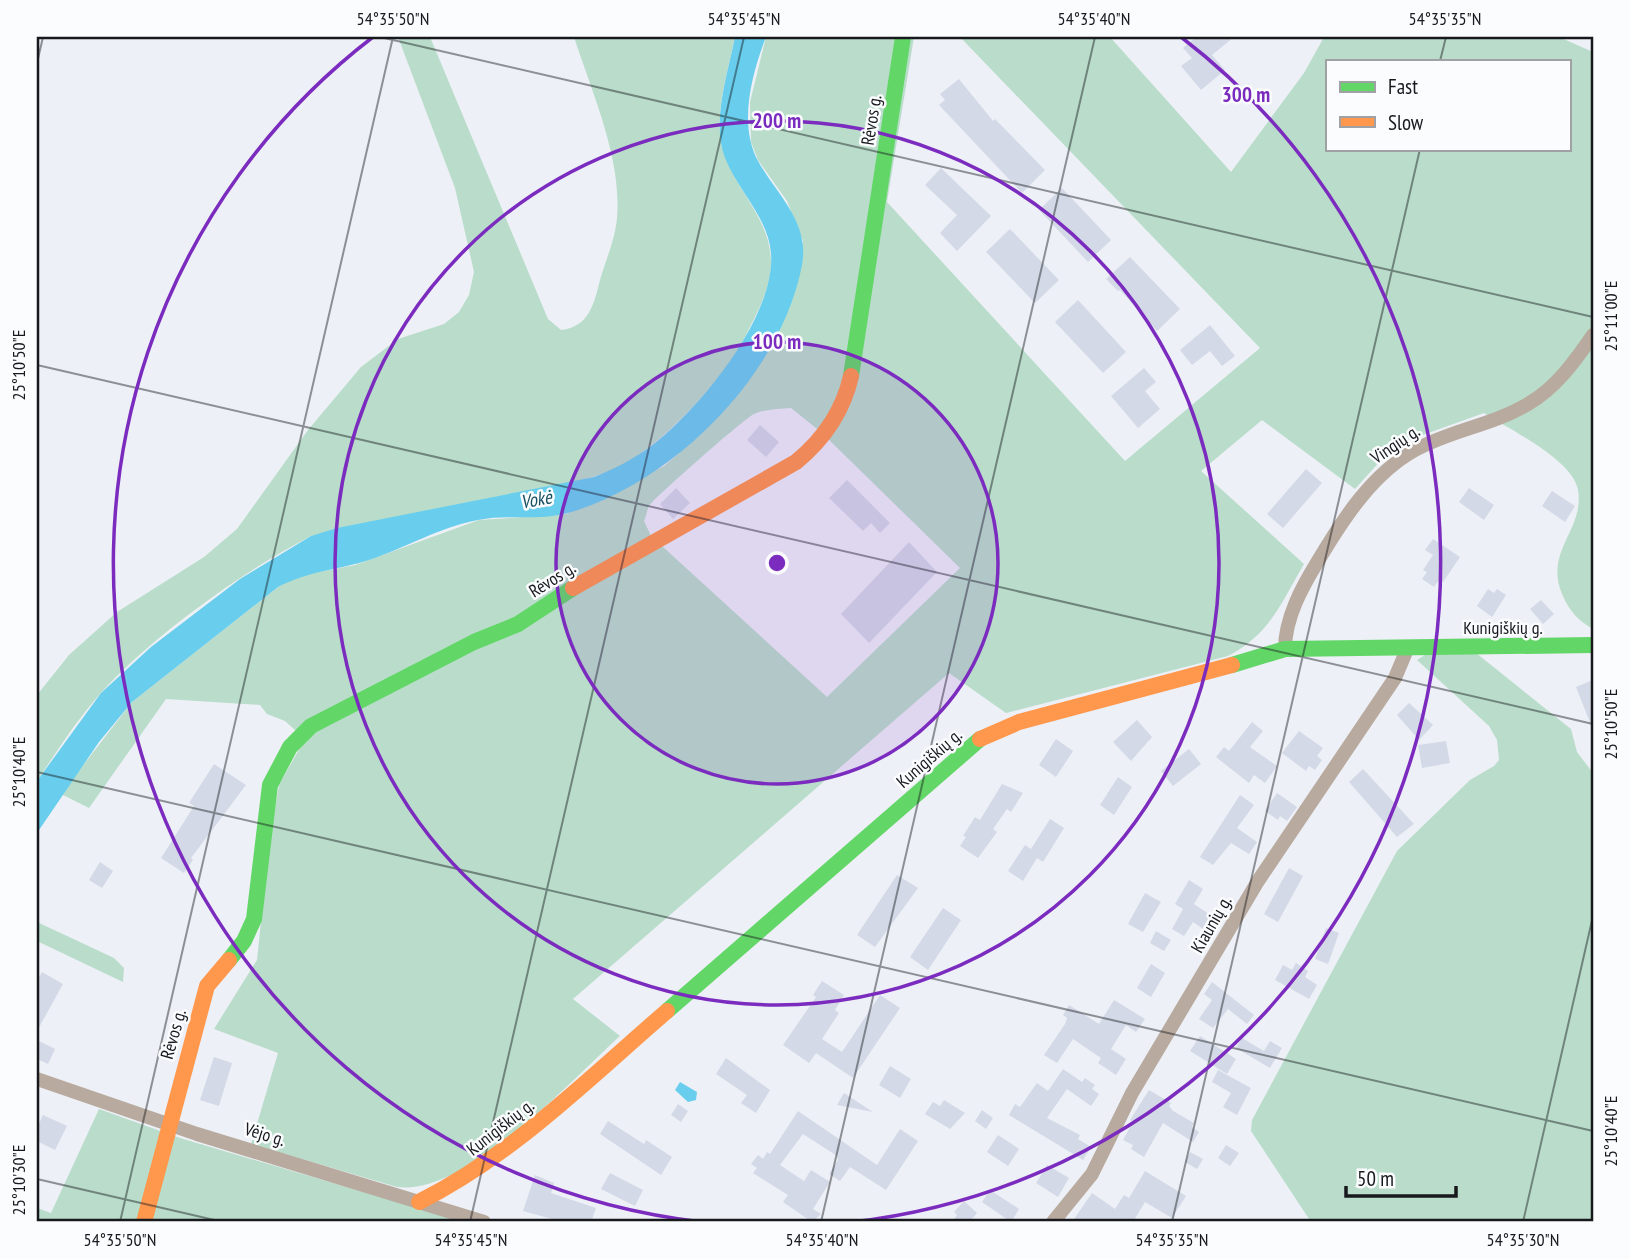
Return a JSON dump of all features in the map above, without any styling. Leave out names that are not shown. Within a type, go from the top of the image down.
[{"type":"street","name":"Rėvos g.","points":[[144,1222],[207,986],[244,941],[254,919],[270,785],[290,747],[312,726],[474,642],[518,624],[569,590],[783,472],[814,449],[831,429],[843,404],[849,380],[904,37]]},
{"type":"street","name":"Vingių g.","points":[[1285,649],[1289,622],[1306,580],[1359,500],[1382,474],[1413,451],[1445,435],[1529,404],[1571,367],[1593,335]]},
{"type":"street","name":"Kunigiškių g.","points":[[419,1202],[466,1178],[512,1145],[986,734],[1019,722],[1190,678],[1285,649],[1593,645]]},
{"type":"street","name":"Kiaunių g.","points":[[1053,1222],[1092,1174],[1132,1093],[1258,881],[1388,689],[1408,647]]},
{"type":"street","name":"Vėjo g.","points":[[37,1079],[168,1124],[484,1222]]},
{"type":"green space","points":[[398,37],[430,37],[548,319],[561,330],[578,324],[589,313],[617,218],[615,172],[610,149],[574,37],[735,37],[722,97],[721,143],[731,170],[760,221],[770,248],[768,282],[754,319],[736,353],[691,409],[655,443],[621,466],[566,484],[311,536],[257,567],[171,628],[121,672],[83,715],[37,781],[37,695],[69,655],[117,612],[204,557],[237,529],[308,430],[361,367],[398,339],[444,324],[459,312],[469,295],[474,272],[455,188]]},
{"type":"green space","points":[[766,37],[914,37],[887,202],[1125,461],[1260,348],[960,37],[1110,37],[1231,172],[1304,73],[1324,37],[1559,37],[1593,52],[1593,629],[1571,610],[1562,594],[1558,579],[1561,552],[1579,504],[1578,490],[1574,479],[1565,468],[1523,436],[1484,413],[1406,441],[1381,460],[1355,489],[1262,420],[1201,471],[1304,564],[1273,616],[1254,638],[1242,647],[1228,656],[1006,713],[949,673],[573,999],[620,1036],[516,1132],[454,1174],[425,1185],[397,1187],[251,1144],[278,1053],[214,1029],[257,960],[269,843],[279,785],[305,739],[285,721],[267,714],[260,705],[166,699],[89,808],[61,794],[132,702],[278,587],[298,576],[355,565],[479,520],[567,514],[664,466],[702,433],[735,397],[768,349],[803,241],[787,201],[758,160],[751,142],[750,102]],"holes":[[[791,408],[821,432],[960,568],[827,697],[651,536],[644,521],[649,506],[655,500],[700,458],[754,414]]]},
{"type":"green space","points":[[1476,653],[1571,729],[1577,752],[1593,773],[1593,1222],[1311,1222],[1251,1131],[1252,1120],[1397,851],[1470,780],[1494,766],[1499,760],[1497,740],[1489,726],[1417,660],[1425,655]]},
{"type":"green space","points":[[37,922],[114,958],[124,968],[123,982],[37,941]]},
{"type":"green space","points":[[99,1109],[180,1138],[465,1222],[37,1222],[37,1208],[51,1213]]},
{"type":"water","name":"Vokė","points":[[735,37],[766,37],[752,82],[749,131],[758,161],[797,222],[803,250],[802,265],[790,306],[771,346],[747,384],[717,419],[683,450],[646,477],[608,498],[557,515],[489,518],[464,523],[369,560],[312,574],[278,587],[132,702],[99,742],[37,833],[37,781],[101,693],[151,647],[240,579],[311,536],[337,528],[594,477],[623,464],[650,447],[711,387],[748,333],[761,305],[769,278],[771,253],[769,240],[759,216],[731,170],[721,144],[720,113]]},
{"type":"water","points":[[680,1082],[697,1092],[696,1100],[688,1102],[675,1090]]},
{"type":"building","points":[[1196,37],[1234,37],[1212,55],[1225,70],[1201,90],[1181,66],[1192,58],[1183,48]]},
{"type":"building","points":[[959,79],[993,121],[995,119],[1045,170],[1022,193],[939,105],[945,100],[940,94]]},
{"type":"building","points":[[941,168],[991,216],[957,251],[940,233],[957,215],[925,185]]},
{"type":"building","points":[[1062,188],[1111,240],[1088,262],[1039,210]]},
{"type":"building","points":[[1010,229],[1059,280],[1035,303],[986,252]]},
{"type":"building","points":[[1130,257],[1180,309],[1157,331],[1120,290],[1106,279]]},
{"type":"building","points":[[1078,300],[1126,352],[1103,373],[1055,322]]},
{"type":"building","points":[[1210,325],[1235,356],[1222,366],[1210,351],[1192,365],[1180,350]]},
{"type":"building","points":[[1144,368],[1156,382],[1145,391],[1160,409],[1138,428],[1111,396]]},
{"type":"building","points":[[760,425],[779,442],[766,457],[747,440]]},
{"type":"building","points":[[1306,469],[1322,483],[1283,528],[1267,514]]},
{"type":"building","points":[[847,480],[890,523],[880,533],[871,523],[863,531],[829,498]]},
{"type":"building","points":[[676,488],[690,503],[673,519],[660,504]]},
{"type":"building","points":[[1469,488],[1494,505],[1484,520],[1459,502]]},
{"type":"building","points":[[1552,491],[1575,506],[1565,522],[1542,506]]},
{"type":"building","points":[[1433,539],[1460,557],[1443,582],[1439,580],[1434,587],[1422,579],[1427,572],[1423,570],[1433,555],[1425,550]]},
{"type":"building","points":[[909,542],[937,572],[869,643],[841,614]]},
{"type":"building","points":[[1488,589],[1494,593],[1497,589],[1506,595],[1492,617],[1477,606]]},
{"type":"building","points":[[1541,600],[1554,614],[1543,624],[1530,609]]},
{"type":"building","points":[[1593,680],[1593,730],[1576,687]]},
{"type":"building","points":[[1409,703],[1433,725],[1419,740],[1397,715]]},
{"type":"building","points":[[1137,720],[1152,737],[1131,761],[1113,742]]},
{"type":"building","points":[[1252,722],[1263,731],[1250,747],[1277,766],[1265,783],[1254,775],[1249,783],[1216,757],[1224,747],[1229,751]]},
{"type":"building","points":[[1299,731],[1323,748],[1317,756],[1322,760],[1315,770],[1309,766],[1306,771],[1282,753]]},
{"type":"building","points":[[1056,739],[1073,751],[1056,777],[1039,765]]},
{"type":"building","points":[[1446,741],[1450,763],[1422,768],[1418,745]]},
{"type":"building","points":[[1189,749],[1201,764],[1173,786],[1161,771]]},
{"type":"building","points":[[214,764],[246,785],[191,858],[193,860],[184,873],[161,858],[194,806],[189,803]]},
{"type":"building","points":[[1363,769],[1414,824],[1397,837],[1349,782]]},
{"type":"building","points":[[1118,777],[1132,787],[1114,815],[1100,805]]},
{"type":"building","points":[[1002,784],[1023,793],[1011,812],[1007,809],[993,829],[997,832],[978,858],[960,846],[966,837],[963,836],[975,817],[980,820]]},
{"type":"building","points":[[1277,793],[1297,807],[1287,821],[1280,816],[1278,820],[1265,811]]},
{"type":"building","points":[[1240,795],[1254,805],[1237,828],[1257,842],[1249,854],[1231,843],[1213,865],[1200,857]]},
{"type":"building","points":[[1050,819],[1064,828],[1043,862],[1037,858],[1023,881],[1008,871],[1025,845],[1031,849]]},
{"type":"building","points":[[100,862],[113,871],[102,888],[89,880]]},
{"type":"building","points":[[1289,868],[1303,876],[1278,922],[1264,914]]},
{"type":"building","points":[[897,875],[918,888],[875,947],[857,935]]},
{"type":"building","points":[[1189,880],[1203,889],[1194,904],[1222,923],[1213,936],[1193,922],[1184,936],[1172,929],[1183,909],[1175,904]]},
{"type":"building","points":[[1145,893],[1161,902],[1143,932],[1128,924]]},
{"type":"building","points":[[943,908],[961,920],[928,970],[910,957]]},
{"type":"building","points":[[1326,928],[1339,933],[1328,964],[1315,959]]},
{"type":"building","points":[[1156,931],[1171,940],[1164,951],[1150,943]]},
{"type":"building","points":[[1296,963],[1308,971],[1305,977],[1317,985],[1309,999],[1275,980],[1283,965],[1292,970]]},
{"type":"building","points":[[1151,964],[1165,973],[1151,997],[1137,988]]},
{"type":"building","points":[[42,972],[63,984],[37,1031],[37,981]]},
{"type":"building","points":[[822,981],[844,995],[835,1010],[839,1013],[822,1039],[842,1052],[880,995],[900,1008],[853,1078],[816,1053],[809,1063],[783,1045],[816,997],[813,995]]},
{"type":"building","points":[[1212,982],[1254,1015],[1247,1024],[1228,1009],[1213,1028],[1199,1019],[1212,1000],[1204,994]]},
{"type":"building","points":[[1114,1000],[1145,1019],[1136,1032],[1126,1025],[1111,1049],[1126,1059],[1116,1075],[1098,1063],[1101,1058],[1073,1039],[1057,1063],[1044,1055],[1065,1024],[1067,1018],[1063,1015],[1069,1005],[1099,1024]]},
{"type":"building","points":[[1200,1036],[1236,1059],[1227,1074],[1190,1051]]},
{"type":"building","points":[[1242,1038],[1264,1051],[1270,1041],[1282,1048],[1270,1068],[1236,1048]]},
{"type":"building","points":[[37,1040],[55,1049],[48,1064],[37,1059]]},
{"type":"building","points":[[214,1057],[232,1063],[219,1106],[200,1100]]},
{"type":"building","points":[[726,1058],[770,1090],[756,1113],[741,1103],[747,1095],[716,1074]]},
{"type":"building","points":[[890,1066],[911,1079],[900,1098],[879,1085]]},
{"type":"building","points":[[1063,1069],[1082,1082],[1085,1078],[1095,1085],[1092,1089],[1099,1094],[1091,1106],[1067,1089],[1047,1118],[1080,1135],[1078,1139],[1091,1147],[1083,1160],[1009,1115],[1015,1104],[1020,1107],[1037,1083],[1048,1091]]},
{"type":"building","points":[[1218,1070],[1251,1088],[1237,1115],[1223,1107],[1231,1093],[1212,1082]]},
{"type":"building","points":[[1149,1090],[1171,1103],[1169,1106],[1173,1111],[1194,1123],[1192,1127],[1199,1132],[1193,1142],[1163,1123],[1144,1157],[1131,1149],[1133,1145],[1123,1140],[1133,1122],[1130,1120]]},
{"type":"building","points":[[844,1093],[873,1112],[837,1105]]},
{"type":"building","points":[[944,1100],[965,1113],[950,1129],[925,1114],[933,1102],[940,1106]]},
{"type":"building","points":[[678,1104],[688,1111],[681,1122],[671,1115]]},
{"type":"building","points":[[982,1110],[993,1118],[986,1129],[975,1121]]},
{"type":"building","points":[[798,1111],[877,1165],[900,1129],[918,1141],[886,1190],[850,1167],[840,1181],[829,1174],[838,1160],[837,1156],[803,1134],[780,1165],[804,1181],[811,1170],[830,1182],[813,1209],[821,1214],[812,1222],[783,1202],[788,1195],[753,1173],[757,1168],[751,1164],[758,1155],[763,1159],[767,1152],[770,1154]]},
{"type":"building","points":[[43,1115],[67,1126],[55,1150],[37,1141],[37,1128]]},
{"type":"building","points":[[608,1121],[644,1144],[646,1140],[672,1157],[661,1175],[600,1134]]},
{"type":"building","points":[[998,1135],[1019,1149],[1008,1166],[987,1152]]},
{"type":"building","points":[[1226,1145],[1239,1153],[1230,1166],[1218,1158]]},
{"type":"building","points":[[1190,1152],[1203,1159],[1197,1169],[1185,1162]]},
{"type":"building","points":[[1047,1165],[1069,1178],[1058,1197],[1036,1183]]},
{"type":"building","points":[[1145,1171],[1186,1196],[1172,1218],[1145,1202],[1133,1222],[1072,1222],[1092,1193],[1115,1209],[1124,1195],[1129,1198]]},
{"type":"building","points":[[610,1173],[643,1190],[635,1206],[601,1189]]},
{"type":"building","points":[[535,1175],[554,1183],[551,1193],[596,1208],[591,1222],[563,1222],[523,1211]]},
{"type":"building","points":[[990,1190],[1019,1209],[1011,1222],[982,1202]]},
{"type":"building","points":[[964,1201],[977,1213],[969,1222],[952,1222],[957,1215],[954,1212]]},
{"type":"traffic: fast","points":[[851,376],[903,37]]},
{"type":"traffic: fast","points":[[229,960],[244,941],[254,919],[270,785],[290,747],[311,726],[474,642],[518,624],[573,588]]},
{"type":"traffic: fast","points":[[1232,665],[1285,649],[1593,645]]},
{"type":"traffic: fast","points":[[667,1011],[980,739]]},
{"type":"traffic: slow","points":[[573,588],[796,462],[831,424],[843,401],[851,376]]},
{"type":"traffic: slow","points":[[980,739],[1019,722],[1232,665]]},
{"type":"traffic: slow","points":[[144,1222],[207,986],[229,960]]},
{"type":"traffic: slow","points":[[419,1202],[454,1183],[518,1139],[667,1011]]}]
